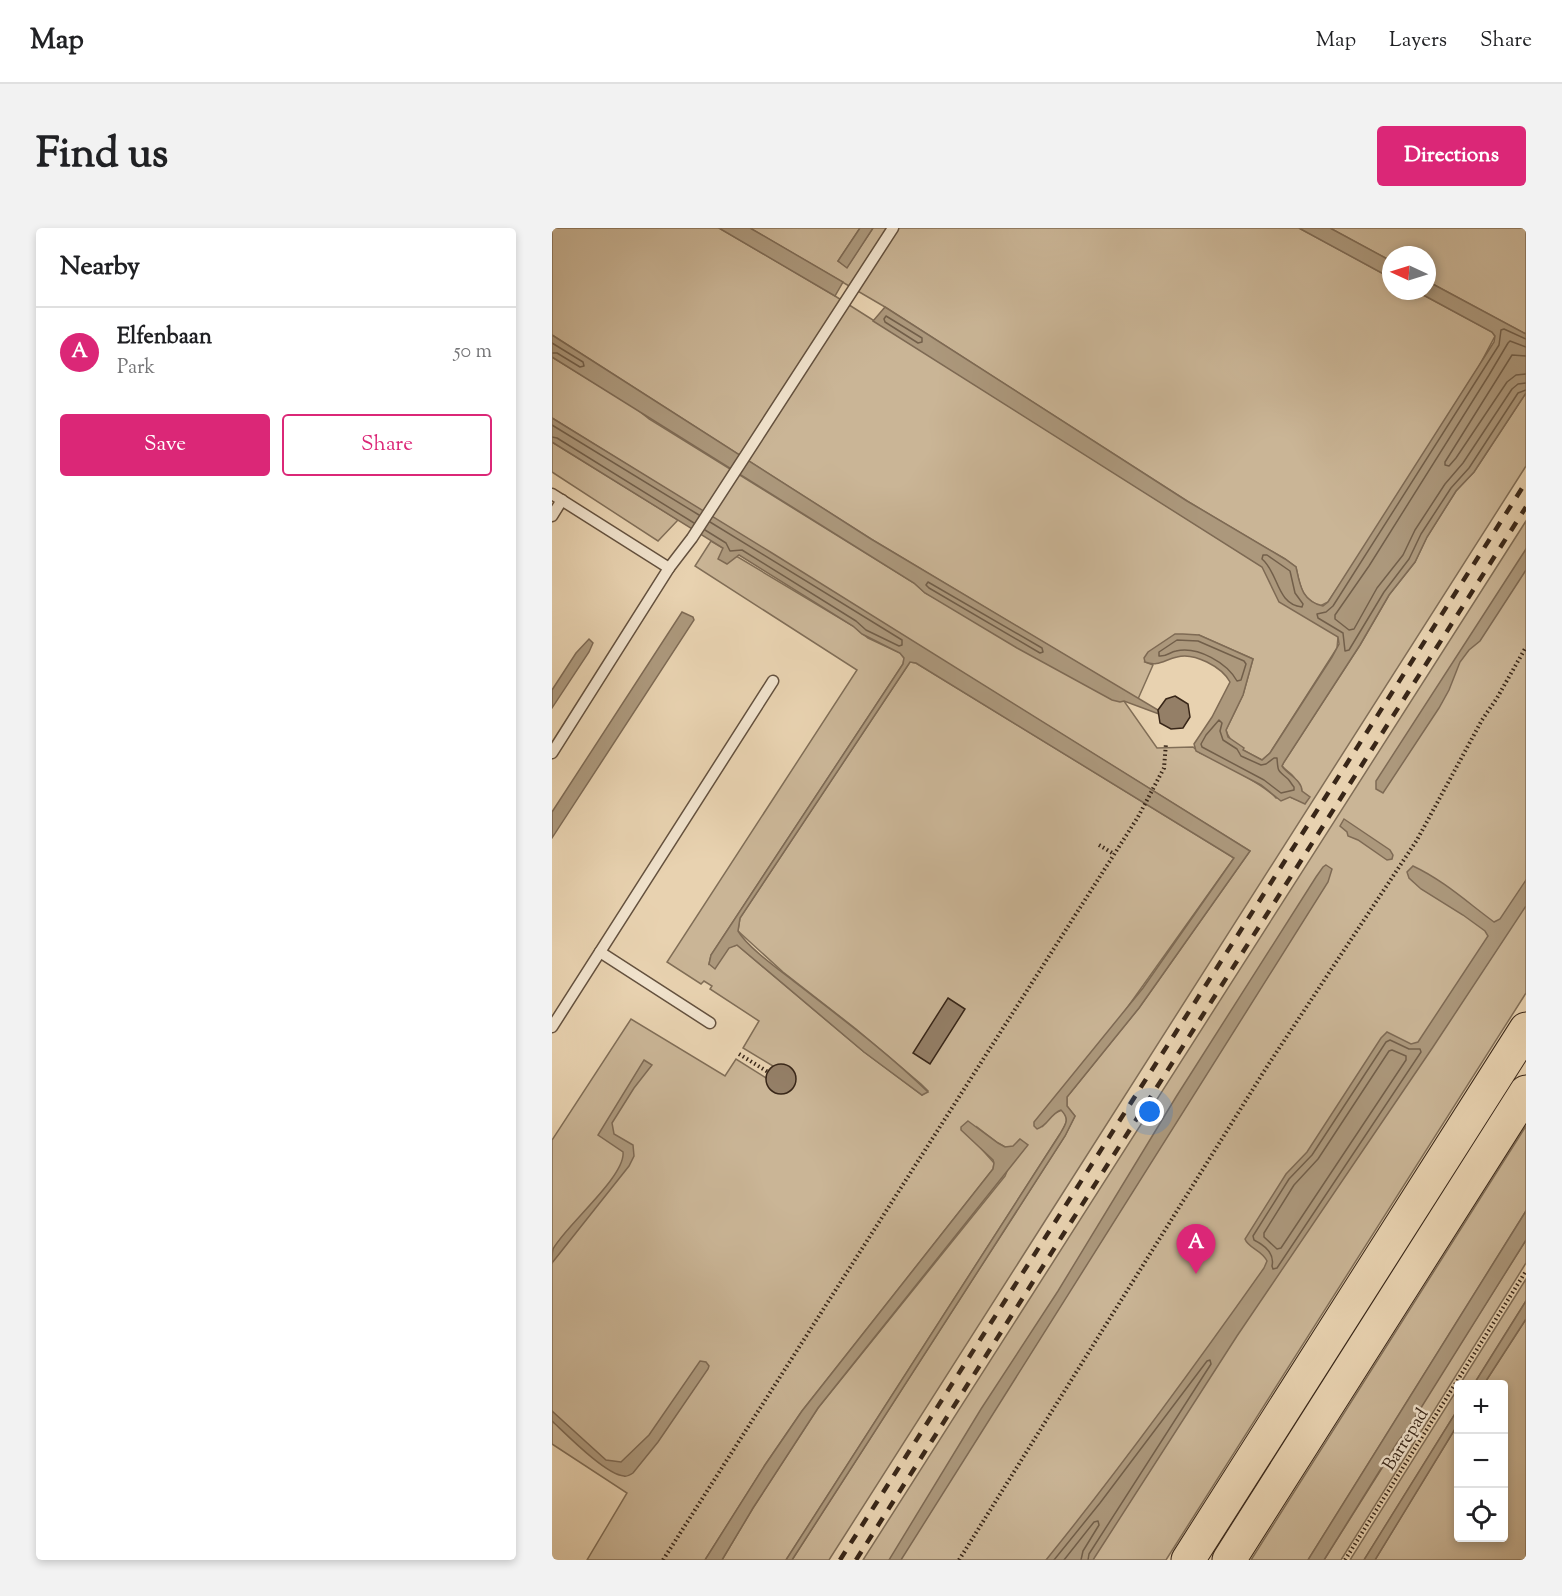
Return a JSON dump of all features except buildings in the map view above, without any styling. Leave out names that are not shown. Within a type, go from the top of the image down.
[{"type":"highway","points":[[1188,1560],[1526,1029]]},
{"type":"highway","points":[[1229,1560],[1526,1092]]},
{"type":"lane","points":[[552,753],[669,568],[693,538],[893,228]]},
{"type":"lane","points":[[552,494],[669,568]]},
{"type":"lane","points":[[552,516],[562,500]]},
{"type":"lane","points":[[552,1027],[773,681]]},
{"type":"lane","points":[[600,952],[710,1023]]},
{"type":"path","points":[[959,1560],[1268,1065],[1417,840],[1482,720],[1526,647]]},
{"type":"path","points":[[663,1560],[1138,817],[1164,768],[1167,743]]},
{"type":"path","points":[[1099,845],[1114,854]]},
{"type":"path","points":[[739,1054],[768,1072]]},
{"type":"path","name":"Barrepad","points":[[1345,1560],[1526,1271]]},
{"type":"shaded area","points":[[552,228],[719,228],[835,296],[1263,567],[1266,573],[1338,637],[1337,648],[1270,753],[1262,760],[1236,745],[1226,730],[1243,695],[1253,659],[1199,635],[1145,662],[1153,665],[1138,699],[871,539],[552,335]]},
{"type":"shaded area","points":[[750,228],[860,228],[838,261],[847,267],[873,228],[1299,228],[1382,273],[1382,300],[1433,300],[1492,332],[1495,336],[1478,368],[1357,559],[1328,602],[1320,606],[1305,595],[1300,586],[1296,567],[1285,559],[1187,501],[885,307]]},
{"type":"shaded area","points":[[1330,228],[1526,228],[1526,334],[1436,286],[1436,246],[1382,246],[1382,256]]},
{"type":"shaded area","points":[[552,357],[914,583],[925,593],[1124,701],[1157,748],[1193,747],[1200,753],[1252,780],[1276,798],[1290,797],[1305,803],[1298,782],[1282,766],[1284,762],[1360,645],[1389,595],[1415,562],[1427,537],[1456,491],[1474,472],[1526,393],[1526,466],[829,1560],[792,1560],[1065,1136],[1075,1116],[1067,1106],[1067,1097],[1139,1008],[1250,851],[552,418]]},
{"type":"shaded area","points":[[552,442],[678,520],[658,541],[552,472]]},
{"type":"shaded area","points":[[1526,521],[1526,993],[1166,1560],[863,1560]]},
{"type":"shaded area","points":[[711,541],[853,626],[868,638],[900,653],[904,658],[903,664],[711,955],[709,964],[722,957],[729,947],[737,945],[864,1052],[922,1095],[928,1091],[921,1084],[783,972],[738,931],[740,918],[910,662],[916,663],[1234,858],[1042,1127],[1055,1113],[1062,1110],[1066,1116],[1066,1122],[1060,1134],[786,1560],[722,1560],[818,1408],[1005,1176],[1020,1139],[1013,1147],[1005,1147],[977,1127],[978,1145],[994,1163],[993,1169],[802,1411],[705,1560],[587,1560],[627,1493],[552,1444],[552,1140],[631,1019],[725,1076],[736,1059],[766,1078],[773,1066],[743,1048],[759,1021],[710,989],[712,986],[704,981],[701,984],[667,962],[857,670],[695,566]]},
{"type":"shaded area","points":[[1526,1126],[1526,1211],[1308,1560],[1251,1560]]},
{"type":"shaded area","points":[[1526,1240],[1526,1263],[1341,1560],[1324,1560]]},
{"type":"shaded area","points":[[1526,1279],[1526,1301],[1477,1380],[1463,1380]]},
{"type":"shaded area","points":[[1526,1319],[1526,1560],[1375,1560],[1454,1431],[1454,1542],[1508,1542],[1508,1380],[1487,1380]]},
{"type":"shaded area","points":[[1454,1394],[1454,1415],[1364,1560],[1350,1560]]},
{"type":"water","points":[[719,228],[750,228],[843,282],[835,296]]},
{"type":"water","points":[[860,228],[873,228],[847,268],[838,261]]},
{"type":"water","points":[[1299,228],[1330,228],[1382,256],[1382,273]]},
{"type":"water","points":[[1436,286],[1526,334],[1526,393],[1474,472],[1456,491],[1427,537],[1415,562],[1389,595],[1360,645],[1284,762],[1282,766],[1297,781],[1302,791],[1310,797],[1305,804],[1290,797],[1281,801],[1261,785],[1196,751],[1194,744],[1212,717],[1230,682],[1221,671],[1207,662],[1191,657],[1177,657],[1154,664],[1145,662],[1144,658],[1148,652],[1175,634],[1183,634],[1199,635],[1253,659],[1243,695],[1226,730],[1228,737],[1244,748],[1243,750],[1262,760],[1270,753],[1332,657],[1339,644],[1338,637],[1279,602],[1262,567],[873,321],[885,307],[1187,501],[1285,559],[1296,567],[1306,596],[1316,604],[1323,606],[1328,602],[1494,342],[1495,336],[1492,332],[1433,300],[1436,300]]},
{"type":"water","points":[[552,335],[871,539],[1158,710],[1159,714],[1124,701],[1112,700],[1017,648],[925,593],[914,583],[552,357]]},
{"type":"water","points":[[552,418],[1250,851],[1139,1008],[1067,1097],[1067,1106],[1075,1116],[1065,1136],[792,1560],[786,1560],[1060,1134],[1066,1119],[1061,1110],[1037,1129],[1034,1122],[1143,988],[1234,858],[916,663],[910,662],[740,918],[738,931],[765,959],[847,1022],[928,1092],[922,1095],[864,1052],[737,945],[729,948],[715,969],[709,964],[711,955],[903,664],[904,658],[900,653],[862,634],[853,626],[739,555],[727,564],[718,559],[723,548],[552,442]]},
{"type":"water","points":[[1526,549],[1526,570],[1480,641],[1460,662],[1439,708],[1383,793],[1376,789],[1376,781]]},
{"type":"water","points":[[682,612],[693,617],[694,620],[552,838],[552,812]]},
{"type":"water","points":[[589,639],[593,643],[589,652],[552,708],[552,690],[576,653]]},
{"type":"water","points":[[1344,819],[1390,850],[1393,855],[1392,859],[1387,860],[1358,840],[1348,836],[1340,826]]},
{"type":"water","points":[[1326,865],[1332,869],[1328,882],[901,1560],[889,1560],[981,1409],[1058,1291],[1176,1097],[1316,877]]},
{"type":"water","points":[[1413,866],[1445,885],[1494,922],[1500,919],[1526,880],[1526,906],[1237,1336],[1093,1560],[1046,1560],[1158,1416],[1264,1268],[1267,1261],[1265,1257],[1245,1239],[1286,1174],[1307,1152],[1381,1038],[1387,1032],[1411,1044],[1418,1042],[1488,936],[1485,931],[1421,889],[1409,878],[1407,872]]},
{"type":"water","points":[[644,1060],[652,1065],[612,1123],[614,1134],[633,1145],[634,1156],[629,1166],[552,1263],[553,1249],[605,1187],[621,1162],[623,1152],[598,1135]]},
{"type":"water","points":[[968,1121],[1005,1147],[1013,1146],[1020,1139],[1028,1145],[818,1408],[722,1560],[705,1560],[802,1411],[993,1169],[993,1160],[961,1130],[961,1127]]},
{"type":"water","points":[[1526,1211],[1526,1240],[1324,1560],[1308,1560]]},
{"type":"water","points":[[1526,1301],[1526,1319],[1487,1380],[1477,1380]]},
{"type":"water","points":[[700,1361],[706,1362],[708,1369],[658,1442],[628,1476],[616,1474],[597,1462],[552,1421],[552,1411],[606,1460],[621,1462],[649,1435]]},
{"type":"water","points":[[1454,1415],[1454,1431],[1375,1560],[1364,1560]]},
{"type":"railway","points":[[840,1560],[1526,482]]},
{"type":"railway","points":[[856,1560],[1526,507]]},
{"type":"place","name":"Elfenbaan","points":[[1196,1274]]}]
